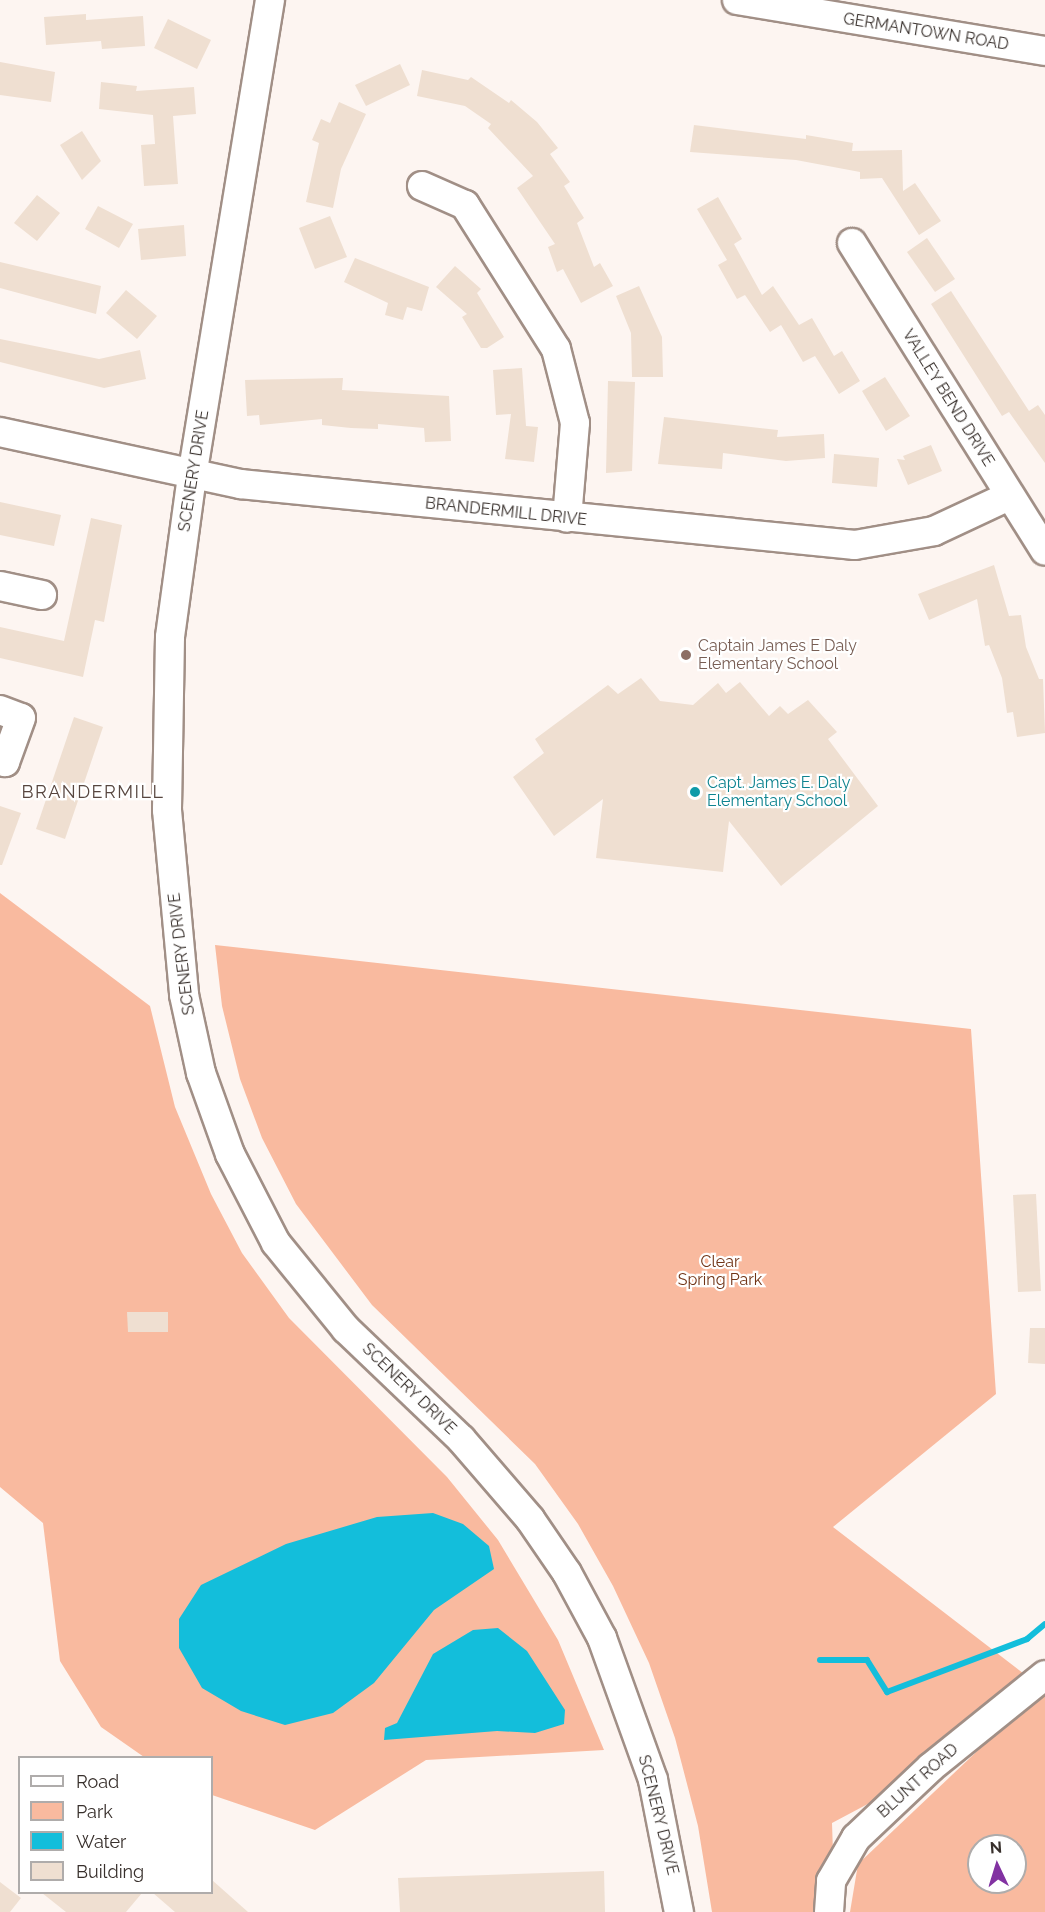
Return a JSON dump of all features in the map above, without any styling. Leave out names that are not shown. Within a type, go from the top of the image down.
[{"type":"street","name":"SCENERY DRIVE","points":[[270,0],[192,476],[171,638],[167,810],[184,995],[201,1073],[230,1154],[276,1243],[346,1329],[461,1439],[530,1519],[567,1573],[602,1638],[652,1780],[679,1912]]},
{"type":"street","name":"GERMANTOWN ROAD","points":[[737,0],[1045,51]]},
{"type":"street","points":[[422,186],[465,205],[556,349],[575,423],[567,518]]},
{"type":"street","name":"VALLEY BEND DRIVE","points":[[852,243],[1045,551]]},
{"type":"street","name":"BRANDERMILL DRIVE","points":[[0,432],[192,476],[567,518],[855,545],[934,531],[1009,496]]},
{"type":"street","points":[[0,585],[42,595]]},
{"type":"street","points":[[0,710],[21,718],[5,762],[0,760]]},
{"type":"street","name":"BLUNT ROAD","points":[[829,1912],[831,1881],[856,1838],[931,1767],[1045,1675]]},
{"type":"green space","points":[[0,893],[150,1006],[175,1107],[211,1194],[242,1253],[289,1318],[447,1477],[498,1540],[558,1640],[604,1750],[426,1760],[315,1830],[213,1795],[213,1756],[143,1756],[101,1727],[60,1661],[43,1523],[0,1487]]},
{"type":"green space","name":"Clear Spring Park","points":[[215,945],[971,1029],[996,1394],[833,1527],[1045,1690],[1045,1912],[850,1912],[858,1864],[990,1739],[832,1823],[835,1912],[712,1912],[698,1826],[675,1738],[649,1663],[613,1586],[578,1524],[535,1464],[372,1305],[296,1204],[262,1138],[240,1079],[222,1006]]},
{"type":"water","points":[[433,1513],[463,1524],[489,1546],[494,1569],[434,1610],[374,1683],[333,1713],[285,1725],[241,1711],[202,1688],[179,1648],[179,1619],[201,1585],[286,1544],[377,1517]]},
{"type":"water","points":[[498,1628],[527,1651],[565,1710],[564,1724],[535,1733],[497,1731],[384,1740],[385,1728],[397,1723],[433,1654],[473,1630]]},
{"type":"building","points":[[86,14],[86,20],[143,16],[145,46],[102,49],[101,41],[46,45],[44,17]]},
{"type":"building","points":[[168,19],[211,40],[197,69],[154,48]]},
{"type":"building","points":[[0,62],[55,72],[51,102],[0,95]]},
{"type":"building","points":[[400,64],[410,85],[366,106],[355,85]]},
{"type":"building","points":[[422,70],[468,80],[471,77],[509,103],[511,100],[537,122],[558,148],[550,154],[570,182],[564,186],[584,218],[577,223],[594,267],[600,263],[613,286],[581,303],[563,269],[557,272],[548,247],[555,244],[517,188],[533,176],[488,128],[491,124],[465,106],[417,96]]},
{"type":"building","points":[[101,82],[137,86],[136,91],[194,87],[196,114],[173,116],[178,184],[144,186],[141,145],[155,144],[153,115],[99,109]]},
{"type":"building","points":[[339,102],[366,114],[341,169],[333,208],[306,202],[319,143],[312,140],[321,119],[330,123]]},
{"type":"building","points":[[694,125],[806,139],[806,135],[853,143],[852,151],[902,150],[903,191],[915,183],[941,221],[919,235],[882,178],[860,179],[860,172],[796,160],[690,152]]},
{"type":"building","points":[[82,131],[101,161],[82,180],[60,145]]},
{"type":"building","points":[[37,195],[60,213],[37,241],[14,223]]},
{"type":"building","points":[[718,197],[742,239],[734,244],[762,295],[773,286],[799,325],[812,318],[834,356],[842,351],[860,381],[839,394],[815,356],[803,362],[781,325],[770,332],[745,295],[737,299],[718,265],[727,260],[697,209]]},
{"type":"building","points":[[98,206],[133,224],[119,248],[85,229]]},
{"type":"building","points":[[330,216],[347,257],[315,269],[299,228]]},
{"type":"building","points":[[184,225],[186,256],[141,260],[138,229]]},
{"type":"building","points":[[927,238],[955,279],[935,292],[907,252]]},
{"type":"building","points":[[355,258],[429,287],[422,311],[407,307],[403,320],[385,315],[388,303],[344,282]]},
{"type":"building","points":[[0,262],[101,286],[96,314],[0,288]]},
{"type":"building","points":[[455,266],[481,289],[477,293],[504,337],[487,348],[481,348],[462,317],[467,314],[436,287]]},
{"type":"building","points":[[639,286],[662,337],[663,377],[632,377],[631,333],[616,296]]},
{"type":"building","points":[[126,290],[157,316],[137,339],[106,313]]},
{"type":"building","points":[[951,291],[1029,411],[1038,405],[1045,415],[1045,463],[1009,412],[1002,416],[931,304]]},
{"type":"building","points":[[0,339],[99,359],[140,350],[146,379],[104,388],[0,362]]},
{"type":"building","points":[[522,368],[526,426],[538,427],[534,462],[505,459],[511,414],[496,415],[493,370]]},
{"type":"building","points":[[885,377],[910,416],[886,431],[862,391]]},
{"type":"building","points":[[343,378],[342,390],[449,396],[451,441],[425,442],[424,428],[378,424],[378,429],[351,428],[322,425],[322,419],[260,425],[259,415],[247,416],[245,380]]},
{"type":"building","points":[[608,381],[635,382],[632,471],[606,473]]},
{"type":"building","points":[[664,417],[778,430],[777,437],[824,434],[825,458],[786,461],[723,453],[722,469],[658,464]]},
{"type":"building","points":[[931,445],[942,471],[908,485],[897,459],[905,460],[903,456]]},
{"type":"building","points":[[834,454],[879,458],[877,487],[832,483]]},
{"type":"building","points":[[0,502],[61,515],[54,546],[0,535]]},
{"type":"building","points":[[91,518],[122,525],[104,622],[95,620],[83,677],[0,658],[0,627],[64,641]]},
{"type":"building","points":[[994,565],[1009,616],[1021,615],[1026,647],[1039,679],[1043,679],[1045,733],[1017,737],[1013,712],[1007,713],[1002,678],[989,645],[985,646],[977,599],[929,620],[918,594]]},
{"type":"building","name":"Capt. James E. Daly Elementary School","points":[[641,678],[660,701],[693,705],[718,683],[726,693],[740,682],[769,716],[780,706],[788,714],[808,700],[837,732],[828,739],[878,806],[781,886],[729,821],[723,872],[596,858],[603,799],[554,836],[513,777],[544,753],[535,739],[608,685],[618,694]]},
{"type":"building","points":[[74,717],[103,727],[65,839],[36,829]]},
{"type":"building","points":[[0,806],[21,813],[2,865],[0,865]]},
{"type":"building","points":[[1036,1194],[1041,1291],[1018,1292],[1013,1195]]},
{"type":"building","points":[[127,1312],[168,1312],[168,1332],[128,1332]]},
{"type":"building","points":[[1030,1328],[1045,1328],[1045,1364],[1028,1363]]},
{"type":"building","points":[[604,1871],[605,1912],[400,1912],[398,1878]]},
{"type":"building","points":[[213,1881],[248,1912],[175,1912],[154,1894],[213,1894]]},
{"type":"building","points":[[0,1882],[21,1898],[10,1912],[0,1912]]},
{"type":"building","points":[[43,1894],[141,1894],[126,1912],[66,1912]]},
{"type":"waterway","points":[[820,1660],[867,1660],[887,1692],[1027,1639],[1045,1624]]},
{"type":"place","name":"Captain James E Daly Elementary School","points":[[686,655]]},
{"type":"place","name":"Capt. James E. Daly Elementary School","points":[[695,792]]},
{"type":"district","name":"BRANDERMILL","points":[[93,792]]}]
